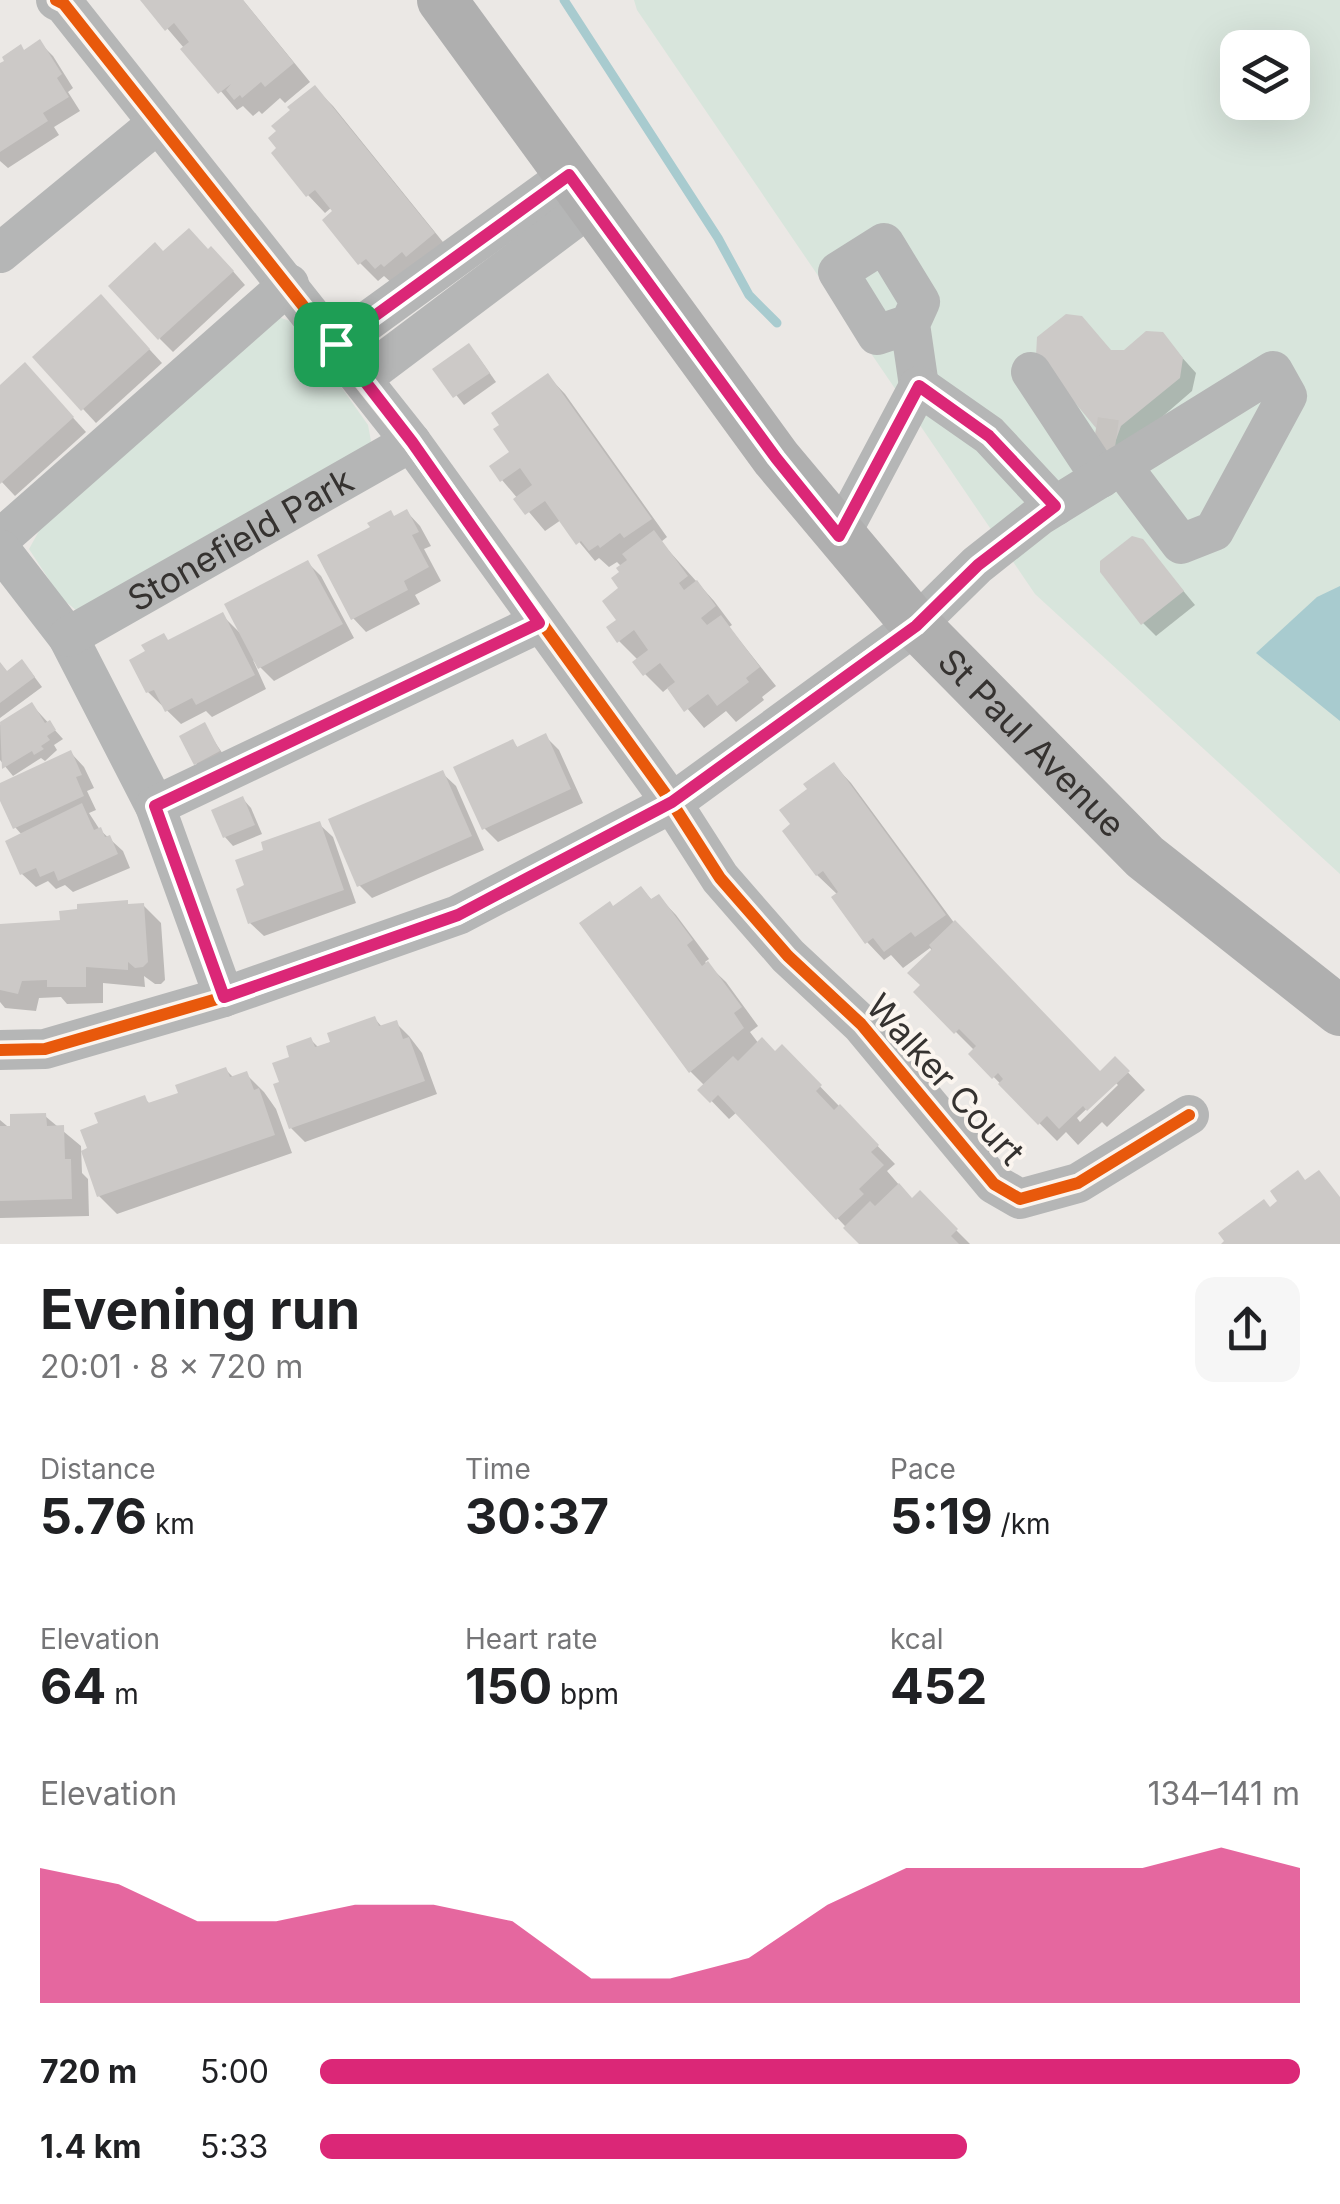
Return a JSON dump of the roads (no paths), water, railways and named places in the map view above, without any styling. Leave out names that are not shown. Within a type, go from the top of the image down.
[{"type":"main road","name":"St Paul Avenue","points":[[442,0],[776,458],[916,626],[1146,857],[1340,1011]]},
{"type":"street","name":"Walker Court","points":[[56,0],[64,4],[412,442],[539,623],[672,802],[720,878],[788,956],[861,1024],[994,1184],[1020,1199],[1078,1183],[1189,1115]]},
{"type":"street","points":[[0,253],[158,123]]},
{"type":"street","points":[[336,344],[580,190]]},
{"type":"street","points":[[362,378],[580,190]]},
{"type":"street","points":[[0,539],[289,284]]},
{"type":"street","points":[[839,536],[919,386],[910,324]]},
{"type":"street","points":[[0,1050],[45,1049],[224,997],[458,915],[672,802],[916,626],[978,565],[1055,506],[1108,450],[1031,372]]},
{"type":"street","points":[[919,386],[989,436],[1055,506]]},
{"type":"street","name":"Stonefield Park","points":[[68,638],[412,442]]},
{"type":"street","points":[[0,550],[68,638],[155,806],[224,997]]},
{"type":"street","points":[[155,806],[539,623]]},
{"type":"water","points":[[1340,586],[1340,721],[1256,653],[1317,597]]},
{"type":"waterway","points":[[564,0],[718,238],[749,295],[777,323]]},
{"type":"tunnel","points":[[1095,437],[1116,440]]}]
